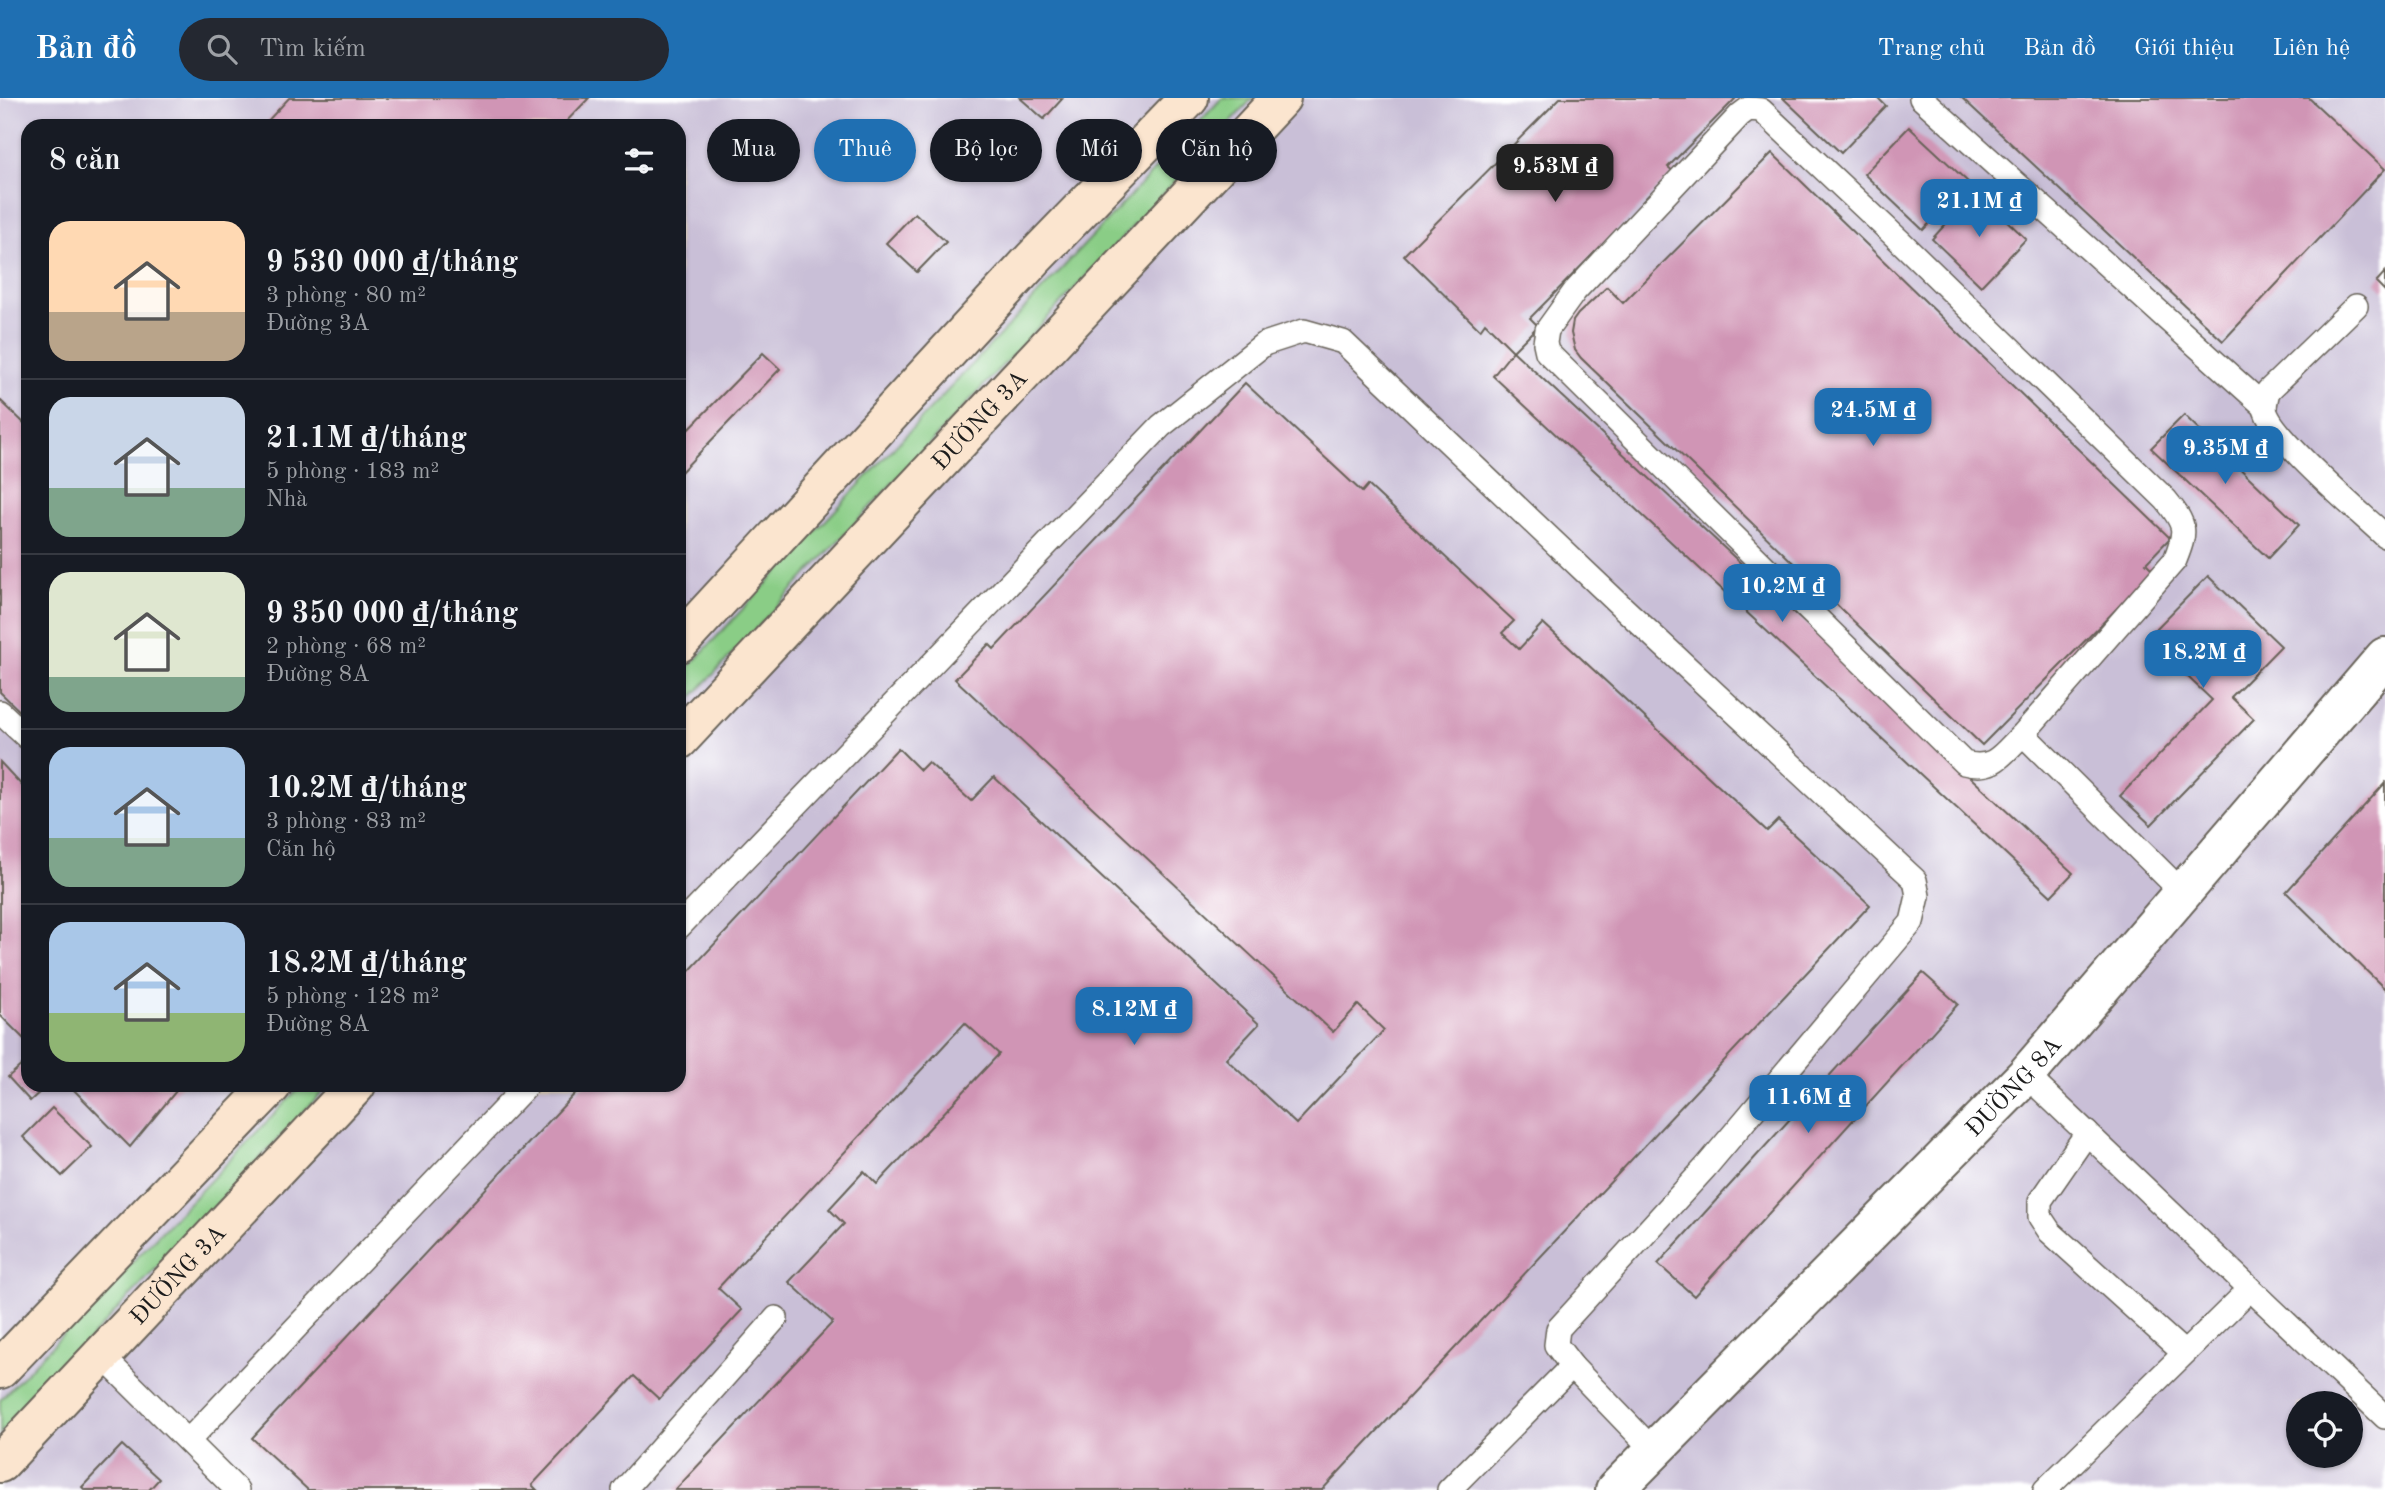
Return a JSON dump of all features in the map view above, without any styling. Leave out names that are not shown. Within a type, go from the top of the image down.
[{"type":"street","points":[[686,635],[1034,258],[1189,98]]},
{"type":"street","name":"ĐƯỜNG 3A","points":[[686,733],[1281,98]]},
{"type":"street","name":"ĐƯỜNG 8A","points":[[1615,1490],[2026,1075],[2385,657]]},
{"type":"street","points":[[0,1369],[265,1092]]},
{"type":"street","name":"ĐƯỜNG 3A","points":[[0,1463],[349,1092]]},
{"type":"lane","points":[[1920,98],[2265,408],[2272,422],[2300,456],[2385,536]]},
{"type":"lane","points":[[1748,109],[1761,110],[1901,242],[2166,500],[2181,519],[2183,538],[2175,560],[2022,734],[1992,765],[1979,767],[1964,764],[1547,352],[1547,330],[1575,291],[1740,114],[1748,109]]},
{"type":"lane","points":[[2265,408],[2268,391],[2356,306]]},
{"type":"lane","points":[[686,920],[1161,426],[1264,344],[1304,331],[1343,342],[1915,880],[1918,896],[1912,922],[1705,1168],[1558,1329],[1556,1345],[1572,1366],[1654,1451]]},
{"type":"lane","points":[[0,712],[21,732]]},
{"type":"lane","points":[[2022,734],[2183,893]]},
{"type":"lane","points":[[2026,1075],[2385,1417]]},
{"type":"lane","points":[[188,1441],[520,1092]]},
{"type":"lane","points":[[2087,1133],[2040,1201],[2040,1217],[2050,1232],[2184,1353]]},
{"type":"lane","points":[[2045,1490],[2250,1289]]},
{"type":"lane","points":[[624,1490],[776,1318]]},
{"type":"lane","points":[[102,1356],[237,1490]]},
{"type":"lane","points":[[1449,1490],[1572,1366]]},
{"type":"shaded area","points":[[0,98],[2385,98],[2385,1490],[0,1490]]},
{"type":"green space","points":[[1222,98],[1253,98],[1233,119],[1202,119]]},
{"type":"green space","points":[[1156,168],[1156,182],[1174,182],[686,704],[686,670]]},
{"type":"green space","points":[[295,1092],[322,1092],[0,1434],[0,1400]]},
{"type":"building","points":[[289,98],[589,98],[569,119],[270,119]]},
{"type":"building","points":[[1020,98],[1063,98],[1044,119]]},
{"type":"building","points":[[1560,98],[1736,98],[1668,167],[1674,172],[1530,318],[1538,326],[1513,351],[1485,323],[1480,330],[1404,255]]},
{"type":"building","points":[[1783,98],[1878,98],[1886,106],[1841,153]]},
{"type":"building","points":[[1962,98],[2309,98],[2385,169],[2223,341]]},
{"type":"building","points":[[1909,127],[1968,182],[1923,230],[1864,174]]},
{"type":"building","points":[[1772,153],[2170,538],[2146,563],[2154,571],[1982,745],[1575,350],[1571,333],[1573,321],[1578,314],[1607,287],[1623,303]]},
{"type":"building","points":[[1976,191],[2026,239],[1981,286],[1932,239]]},
{"type":"building","points":[[915,213],[946,242],[917,272],[886,243]]},
{"type":"building","points":[[2385,272],[2385,291],[2376,282]]},
{"type":"building","points":[[1513,351],[2073,873],[2051,896],[1493,376]]},
{"type":"building","points":[[763,353],[780,369],[686,467],[686,432]]},
{"type":"building","points":[[1245,383],[1362,492],[1368,485],[1514,621],[1502,633],[1519,649],[1543,623],[1767,831],[1778,820],[1870,905],[1322,1490],[675,1490],[833,1322],[789,1282],[844,1224],[829,1209],[864,1171],[877,1184],[999,1054],[965,1023],[718,1288],[742,1310],[659,1399],[634,1376],[532,1485],[537,1490],[308,1490],[252,1438],[576,1092],[686,1092],[686,975],[898,748],[920,770],[928,762],[971,801],[994,777],[1259,1024],[1226,1059],[1296,1124],[1384,1030],[1358,1005],[1333,1032],[955,679],[989,644],[994,649]]},
{"type":"building","points":[[0,400],[21,420],[21,712],[0,692]]},
{"type":"building","points":[[2184,415],[2299,525],[2268,558],[2151,448]]},
{"type":"building","points":[[2208,576],[2281,646],[2231,697],[2254,719],[2151,825],[2120,796],[2212,700],[2147,638]]},
{"type":"building","points":[[0,762],[21,784],[21,1036],[0,1015]]},
{"type":"building","points":[[2385,783],[2385,989],[2286,892]]},
{"type":"building","points":[[1923,973],[1958,1004],[1694,1296],[1658,1264]]},
{"type":"building","points":[[21,1066],[21,1091],[8,1077]]},
{"type":"building","points":[[22,1092],[40,1092],[30,1101]]},
{"type":"building","points":[[76,1092],[175,1092],[130,1147]]},
{"type":"building","points":[[52,1108],[92,1147],[62,1176],[23,1137]]},
{"type":"building","points":[[122,1445],[159,1479],[149,1490],[85,1490],[82,1487]]}]
